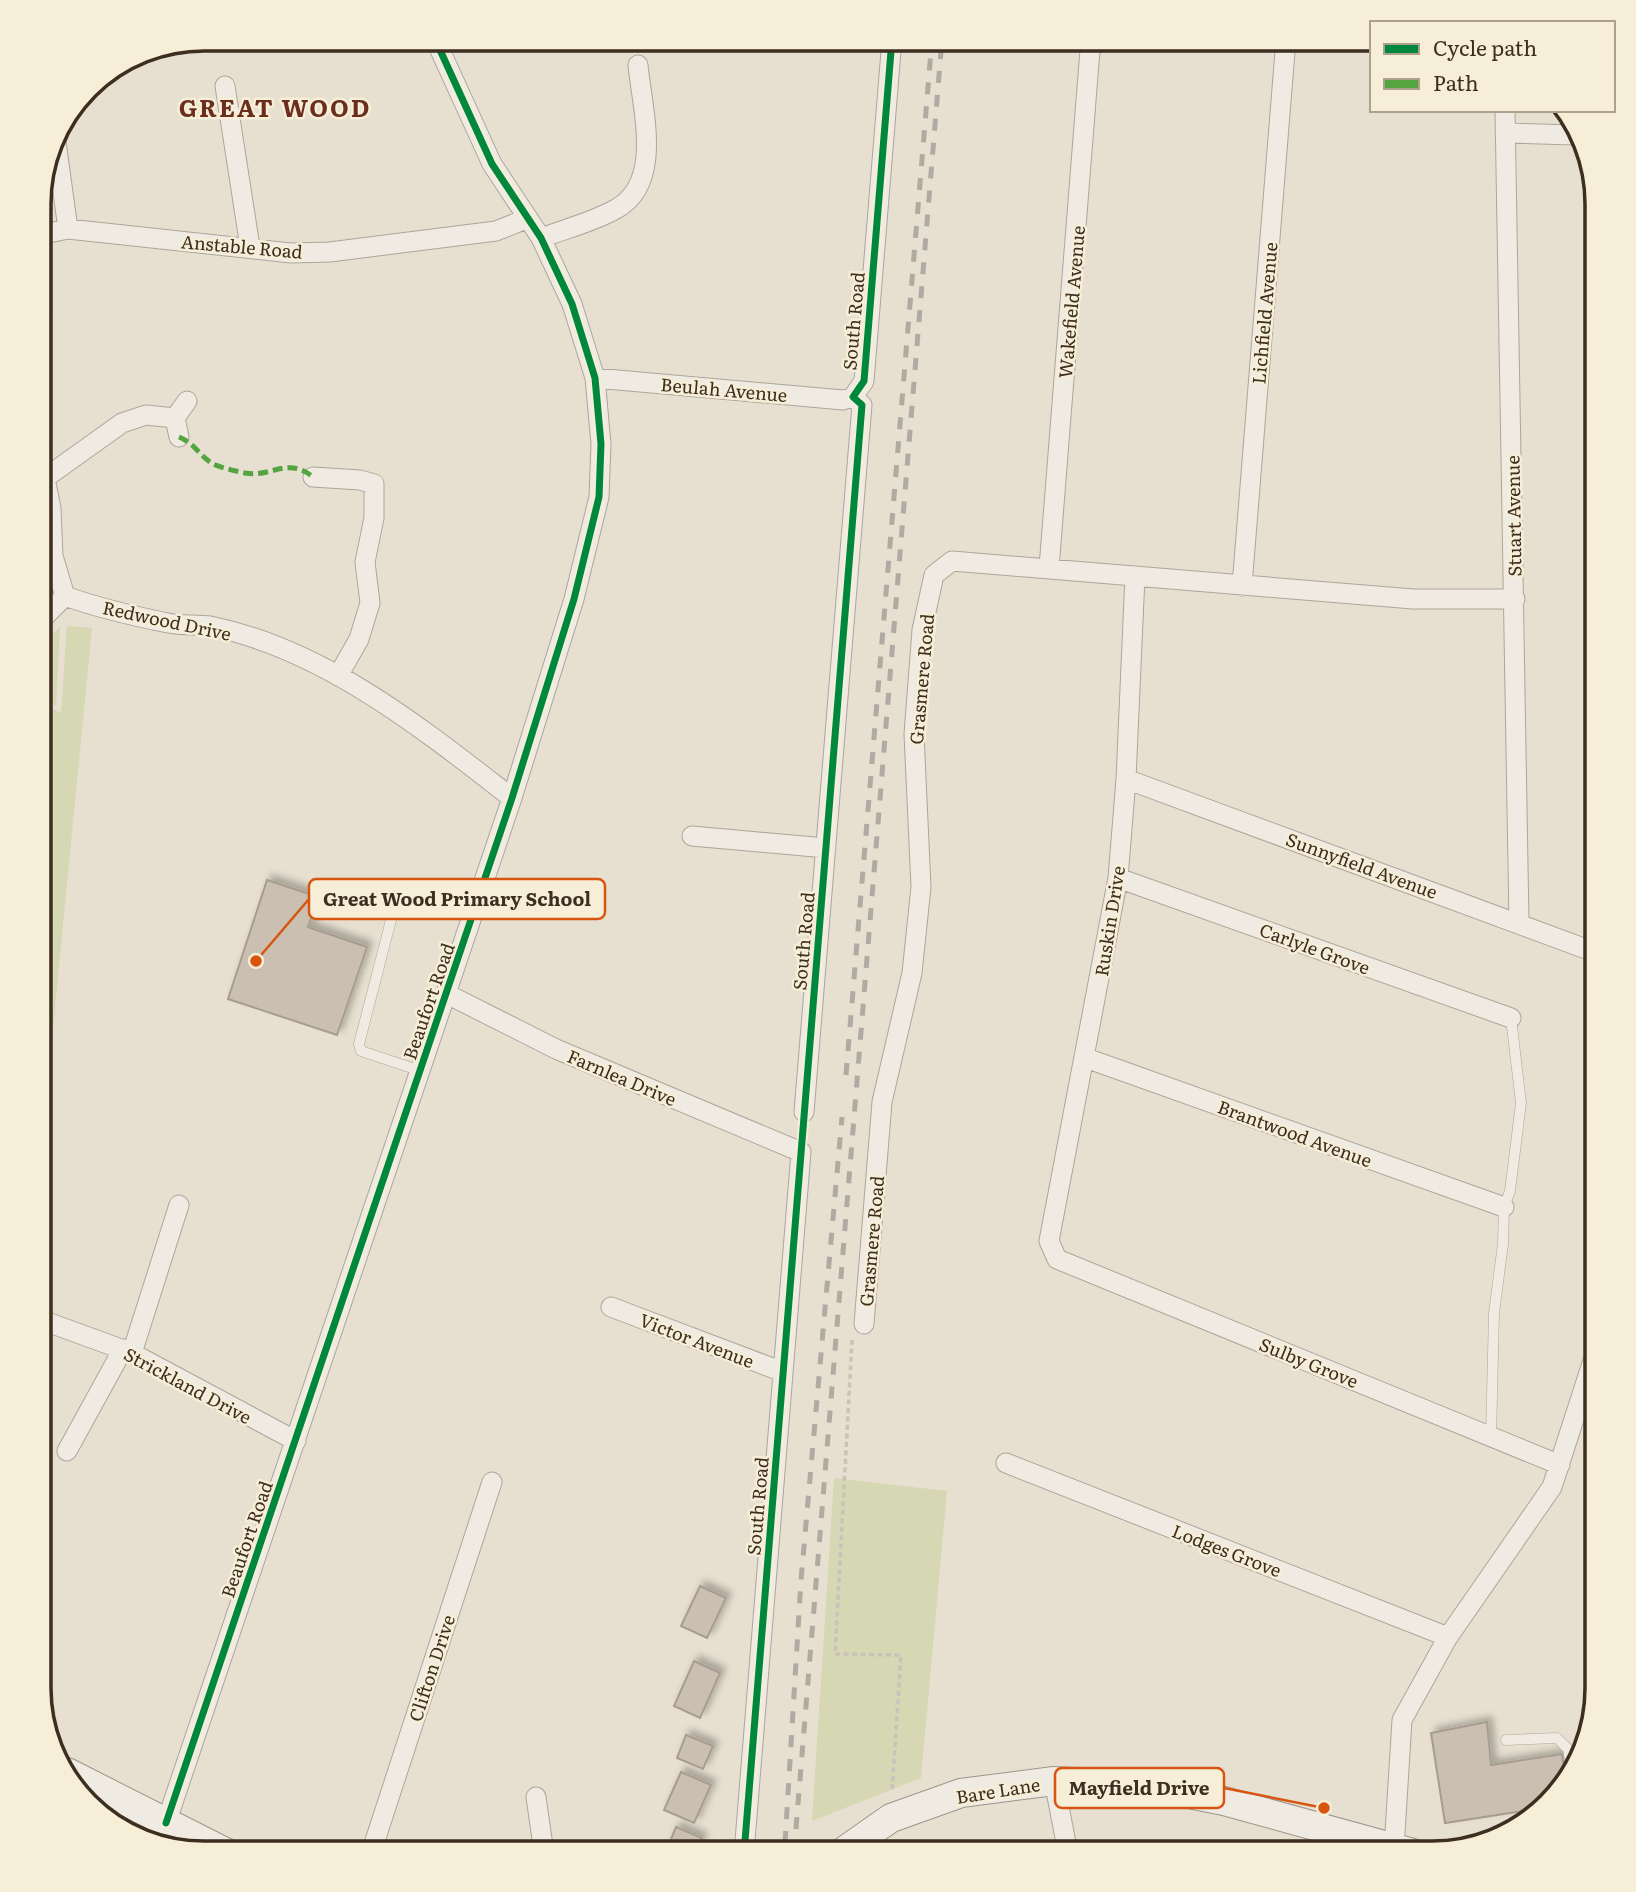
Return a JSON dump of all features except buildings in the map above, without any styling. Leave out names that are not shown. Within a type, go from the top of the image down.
[{"type":"main road","points":[[81,1779],[202,1841]]},
{"type":"main road","name":"Bare Lane","points":[[864,1841],[891,1818],[961,1793],[1054,1781],[1143,1785],[1224,1801],[1356,1841]]},
{"type":"street","name":"Beaufort Road","points":[[166,1823],[512,798],[574,600],[599,497],[601,444],[595,378],[572,304],[541,239],[492,164],[441,51]]},
{"type":"street","name":"South Road","points":[[804,1112],[862,405],[853,397],[864,381],[891,51]]},
{"type":"street","name":"Wakefield Avenue","points":[[1049,568],[1090,51]]},
{"type":"street","name":"Lichfield Avenue","points":[[1242,586],[1285,51]]},
{"type":"street","points":[[541,239],[618,208],[642,183],[646,158],[638,65]]},
{"type":"street","points":[[225,86],[250,247]]},
{"type":"street","name":"Stuart Avenue","points":[[1505,112],[1519,923]]},
{"type":"street","points":[[1506,133],[1568,135]]},
{"type":"street","points":[[58,159],[68,229]]},
{"type":"street","name":"Anstable Road","points":[[51,232],[68,229],[290,253],[330,252],[496,231],[526,219]]},
{"type":"street","name":"Beulah Avenue","points":[[595,378],[843,400],[853,397]]},
{"type":"street","points":[[51,471],[122,423],[146,415],[177,427],[187,401]]},
{"type":"street","points":[[313,477],[360,480],[374,484],[374,518],[365,562],[370,603],[359,639],[338,676]]},
{"type":"street","points":[[51,508],[53,556],[65,596],[51,610]]},
{"type":"street","name":"Grasmere Road","points":[[864,1324],[882,1102],[912,973],[921,887],[914,734],[922,630],[933,575],[952,561],[1413,600],[1515,599]]},
{"type":"street","name":"Ruskin Drive","points":[[1058,1259],[1049,1241],[1086,1058],[1118,878],[1126,779],[1135,576]]},
{"type":"street","name":"Redwood Drive","points":[[65,596],[170,624],[209,626],[273,646],[338,676],[443,744],[512,798]]},
{"type":"street","name":"Sunnyfield Avenue","points":[[1126,779],[1585,948]]},
{"type":"street","points":[[692,836],[827,848]]},
{"type":"street","name":"Carlyle Grove","points":[[1118,878],[1511,1018]]},
{"type":"street","name":"Farnlea Drive","points":[[447,994],[556,1049],[801,1152]]},
{"type":"street","name":"Brantwood Avenue","points":[[1086,1058],[1504,1207]]},
{"type":"street","name":"South Road","points":[[745,1841],[801,1152]]},
{"type":"street","points":[[67,1451],[127,1351],[179,1205]]},
{"type":"street","name":"Sulby Grove","points":[[1058,1259],[1560,1465]]},
{"type":"street","name":"Victor Avenue","points":[[611,1307],[783,1372]]},
{"type":"street","name":"Strickland Drive","points":[[51,1323],[127,1351],[296,1441]]},
{"type":"street","points":[[1387,1841],[1402,1720],[1448,1637],[1552,1487],[1585,1388]]},
{"type":"street","name":"Lodges Grove","points":[[1006,1463],[1448,1637]]},
{"type":"street","name":"Clifton Drive","points":[[375,1841],[492,1482]]},
{"type":"street","points":[[1054,1781],[1066,1841]]},
{"type":"street","points":[[536,1797],[542,1841]]},
{"type":"lane","points":[[391,920],[359,1044],[361,1051],[370,1055],[421,1071]]},
{"type":"lane","points":[[1491,1437],[1494,1313],[1504,1207],[1510,1191],[1521,1102],[1511,1018]]},
{"type":"lane","points":[[1506,1740],[1557,1738],[1568,1749],[1569,1756]]},
{"type":"path","points":[[864,1324],[853,1324],[835,1654],[901,1655],[891,1818]]},
{"type":"green space","points":[[67,626],[92,628],[51,1048],[51,708],[61,713]]},
{"type":"green space","points":[[60,627],[56,706],[51,703],[51,635]]},
{"type":"green space","points":[[834,1478],[947,1491],[921,1778],[812,1821]]},
{"type":"railway","points":[[846,1075],[931,51]]},
{"type":"railway","points":[[795,1841],[941,51]]},
{"type":"railway","points":[[785,1841],[801,1580],[842,1117]]},
{"type":"marked path","points":[[179,437],[213,464],[225,468],[254,474],[295,468],[313,477]]},
{"type":"cycle path","points":[[166,1823],[512,798],[574,599],[599,497],[601,444],[595,378],[572,304],[541,238],[492,164],[440,51]]},
{"type":"cycle path","points":[[745,1841],[862,405],[853,397],[864,381],[891,51]]},
{"type":"place","name":"Great Wood Primary School","points":[[256,961]]},
{"type":"place","name":"Mayfield Drive","points":[[1324,1808]]},
{"type":"district","name":"GREAT WOOD","points":[[275,106]]}]
